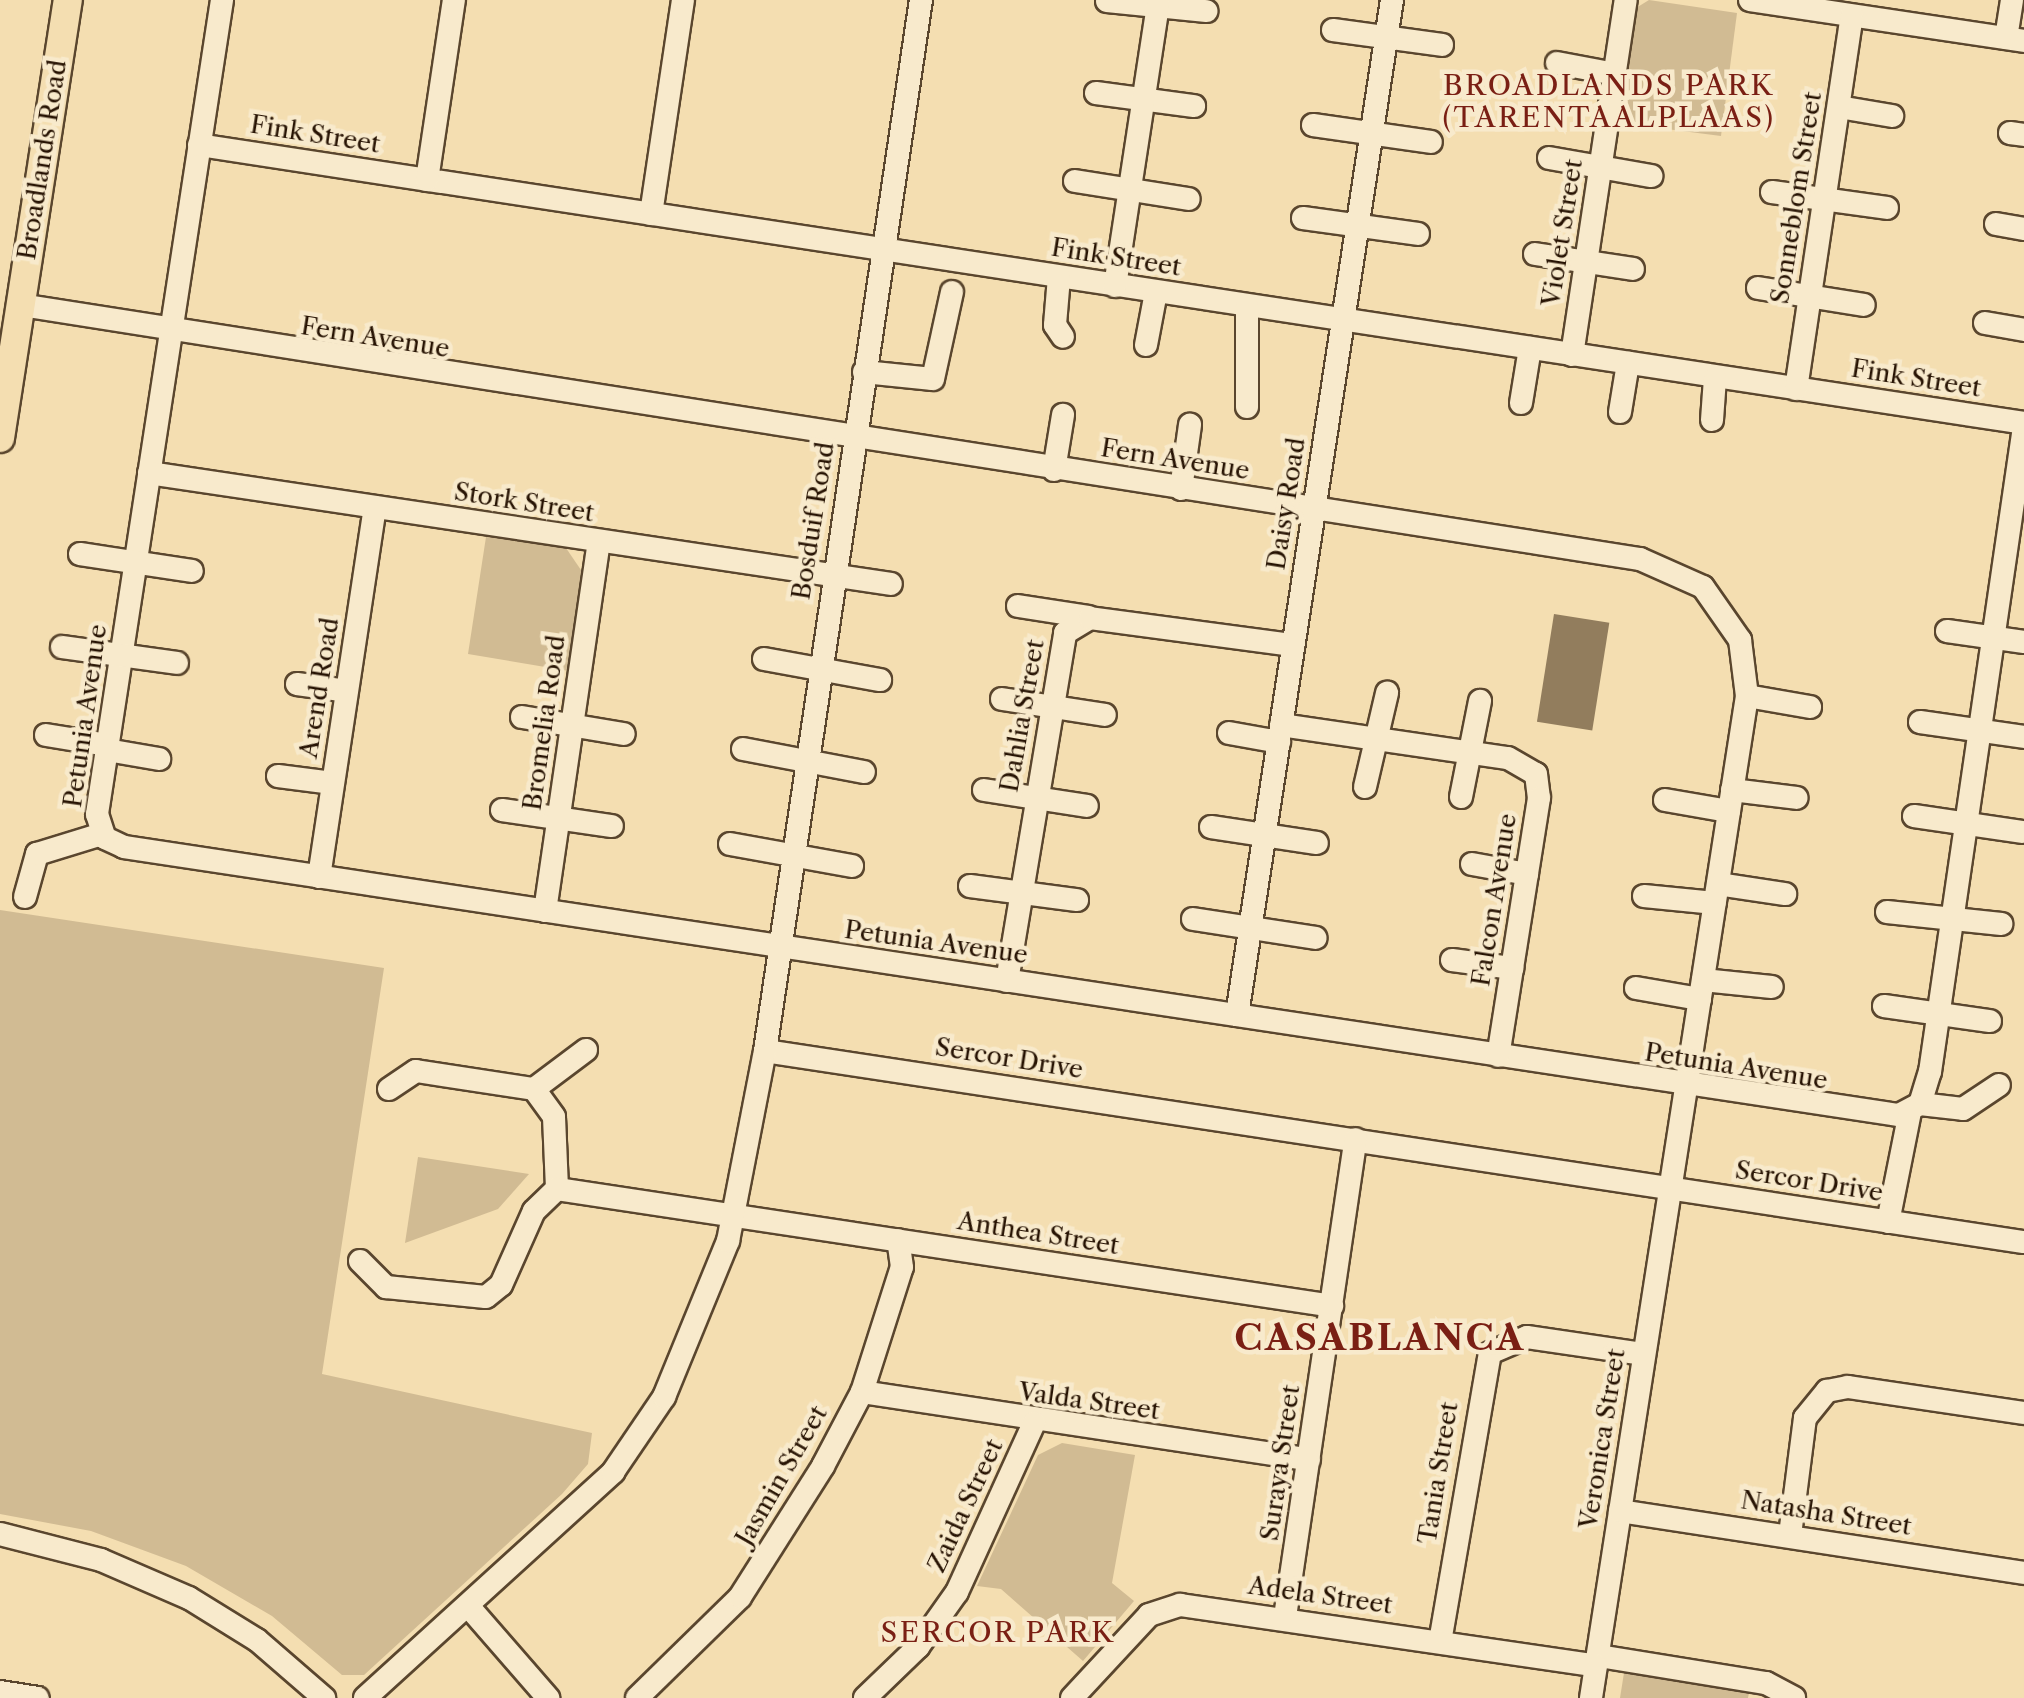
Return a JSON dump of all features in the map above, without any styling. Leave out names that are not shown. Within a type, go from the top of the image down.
[{"type":"main road","name":"Broadlands Road","points":[[0,438],[15,293],[68,0]]},
{"type":"street","name":"Petunia Avenue","points":[[222,0],[97,814],[102,834],[124,848],[1886,1117],[1915,1108],[1963,1109],[1999,1086]]},
{"type":"street","points":[[427,180],[454,0]]},
{"type":"street","points":[[651,214],[683,0]]},
{"type":"street","name":"Bosduif Road","points":[[765,1050],[777,947],[921,0]]},
{"type":"street","name":"Daisy Road","points":[[1238,1016],[1392,0]]},
{"type":"street","name":"Violet Street","points":[[1572,355],[1626,0]]},
{"type":"street","points":[[1750,0],[1818,5],[1852,16],[2015,40],[2012,0]]},
{"type":"street","points":[[1912,24],[1916,0]]},
{"type":"street","points":[[1108,1],[1159,2],[1206,11]]},
{"type":"street","points":[[1115,286],[1159,2]]},
{"type":"street","name":"Sonneblom Street","points":[[1796,389],[1852,16]]},
{"type":"street","points":[[1332,30],[1442,45]]},
{"type":"street","points":[[1557,63],[1615,74]]},
{"type":"street","points":[[1096,93],[1194,106]]},
{"type":"street","points":[[1838,108],[1892,116]]},
{"type":"street","points":[[1313,125],[1431,142]]},
{"type":"street","name":"Fink Street","points":[[199,145],[2024,425]]},
{"type":"street","points":[[1549,158],[1651,176]]},
{"type":"street","points":[[1075,180],[1188,199]]},
{"type":"street","points":[[1772,192],[1887,208]]},
{"type":"street","points":[[1303,218],[1418,234]]},
{"type":"street","points":[[1996,224],[2024,229]]},
{"type":"street","points":[[1535,254],[1633,269]]},
{"type":"street","points":[[1059,277],[1056,324],[1063,337]]},
{"type":"street","points":[[1758,288],[1864,304]]},
{"type":"street","points":[[864,372],[933,378],[952,292]]},
{"type":"street","points":[[1146,345],[1156,292]]},
{"type":"street","name":"Fern Avenue","points":[[15,293],[170,334],[1675,568],[1732,622],[1746,662],[1747,696],[1670,1188]]},
{"type":"street","points":[[1247,306],[1247,408]]},
{"type":"street","points":[[1985,323],[2024,330]]},
{"type":"street","points":[[1522,403],[1530,348]]},
{"type":"street","points":[[1620,412],[1628,363]]},
{"type":"street","points":[[1712,420],[1715,378]]},
{"type":"street","points":[[1054,470],[1063,415]]},
{"type":"street","points":[[1180,489],[1190,425]]},
{"type":"street","points":[[1888,1222],[1938,1014],[1993,638],[2016,542],[2024,425]]},
{"type":"street","name":"Stork Street","points":[[149,473],[891,584]]},
{"type":"street","name":"Arend Road","points":[[319,877],[375,508]]},
{"type":"street","name":"Bromelia Road","points":[[545,911],[599,543]]},
{"type":"street","points":[[80,554],[192,571]]},
{"type":"street","points":[[1018,606],[1294,645]]},
{"type":"street","name":"Dahlia Street","points":[[1007,981],[1065,633],[1090,618]]},
{"type":"street","points":[[1946,631],[2024,642]]},
{"type":"street","points":[[62,647],[178,663]]},
{"type":"street","points":[[764,659],[880,680]]},
{"type":"street","points":[[297,684],[347,690]]},
{"type":"street","points":[[1365,787],[1387,693]]},
{"type":"street","points":[[1747,696],[1810,707]]},
{"type":"street","points":[[1002,699],[1105,715]]},
{"type":"street","points":[[1461,797],[1480,701]]},
{"type":"street","points":[[522,717],[624,734]]},
{"type":"street","points":[[1920,722],[2024,737]]},
{"type":"street","name":"Falcon Avenue","points":[[1229,733],[1377,739],[1524,762],[1536,774],[1527,874],[1498,1056]]},
{"type":"street","points":[[46,735],[159,759]]},
{"type":"street","points":[[744,750],[864,772]]},
{"type":"street","points":[[278,776],[333,783]]},
{"type":"street","points":[[984,790],[1086,806]]},
{"type":"street","points":[[1664,800],[1798,798]]},
{"type":"street","points":[[502,810],[612,826]]},
{"type":"street","points":[[1914,816],[2022,832]]},
{"type":"street","points":[[1211,828],[1317,843]]},
{"type":"street","points":[[24,896],[38,854],[102,834]]},
{"type":"street","points":[[730,844],[852,866]]},
{"type":"street","points":[[1472,864],[1527,874]]},
{"type":"street","points":[[970,886],[1077,900]]},
{"type":"street","points":[[1644,896],[1786,894]]},
{"type":"street","points":[[1887,912],[2001,924]]},
{"type":"street","points":[[1193,920],[1316,938]]},
{"type":"street","points":[[1452,960],[1512,968]]},
{"type":"street","points":[[1636,988],[1772,987]]},
{"type":"street","points":[[1884,1006],[1990,1021]]},
{"type":"street","points":[[389,1090],[416,1071],[534,1089],[586,1050]]},
{"type":"street","points":[[365,1698],[590,1499],[635,1444],[676,1372],[736,1216],[765,1050]]},
{"type":"street","name":"Sercor Drive","points":[[765,1050],[2024,1242]]},
{"type":"street","points":[[360,1261],[386,1287],[486,1298],[501,1285],[534,1211],[557,1189],[554,1117],[534,1089]]},
{"type":"street","name":"Suraya Street","points":[[1285,1617],[1356,1139]]},
{"type":"street","name":"Veronica Street","points":[[1591,1698],[1670,1188]]},
{"type":"street","name":"Anthea Street","points":[[557,1189],[1332,1306]]},
{"type":"street","name":"Jasmin Street","points":[[637,1698],[740,1597],[862,1392],[902,1267],[898,1240]]},
{"type":"street","name":"Tania Street","points":[[1440,1642],[1490,1352],[1527,1337],[1644,1354]]},
{"type":"street","points":[[1790,1536],[1805,1418],[1827,1391],[1848,1387],[2024,1413]]},
{"type":"street","name":"Valda Street","points":[[862,1392],[1034,1423],[1309,1460]]},
{"type":"street","name":"Zaida Street","points":[[866,1698],[918,1647],[957,1592],[1034,1423]]},
{"type":"street","name":"Natasha Street","points":[[1620,1511],[2024,1573]]},
{"type":"street","points":[[0,1534],[89,1556],[188,1598],[257,1640],[324,1698]]},
{"type":"street","points":[[469,1607],[548,1698]]},
{"type":"street","name":"Adela Street","points":[[1072,1698],[1158,1610],[1285,1617],[1440,1642],[1766,1683],[1794,1698]]},
{"type":"street","points":[[0,1692],[38,1698]]},
{"type":"shaded area","points":[[1649,0],[1737,13],[1721,136],[1620,123],[1636,8]]},
{"type":"shaded area","points":[[486,537],[566,548],[583,573],[569,671],[468,654]]},
{"type":"shaded area","points":[[0,910],[384,968],[322,1374],[592,1433],[588,1464],[562,1494],[364,1675],[342,1675],[272,1616],[186,1566],[91,1531],[0,1514]]},
{"type":"shaded area","points":[[418,1157],[529,1174],[498,1209],[405,1243]]},
{"type":"shaded area","points":[[1062,1443],[1135,1455],[1112,1583],[1134,1601],[1083,1661],[1001,1589],[977,1586],[1038,1455]]},
{"type":"shaded area","points":[[1627,1654],[1753,1673],[1748,1698],[1620,1698]]},
{"type":"building","points":[[1554,614],[1609,623],[1592,730],[1537,722]]},
{"type":"district","name":"BROADLANDS PARK (TARENTAALPLAAS)","points":[[1609,101]]},
{"type":"district","name":"CASABLANCA","points":[[1380,1338]]},
{"type":"district","name":"SERCOR PARK","points":[[998,1632]]}]
